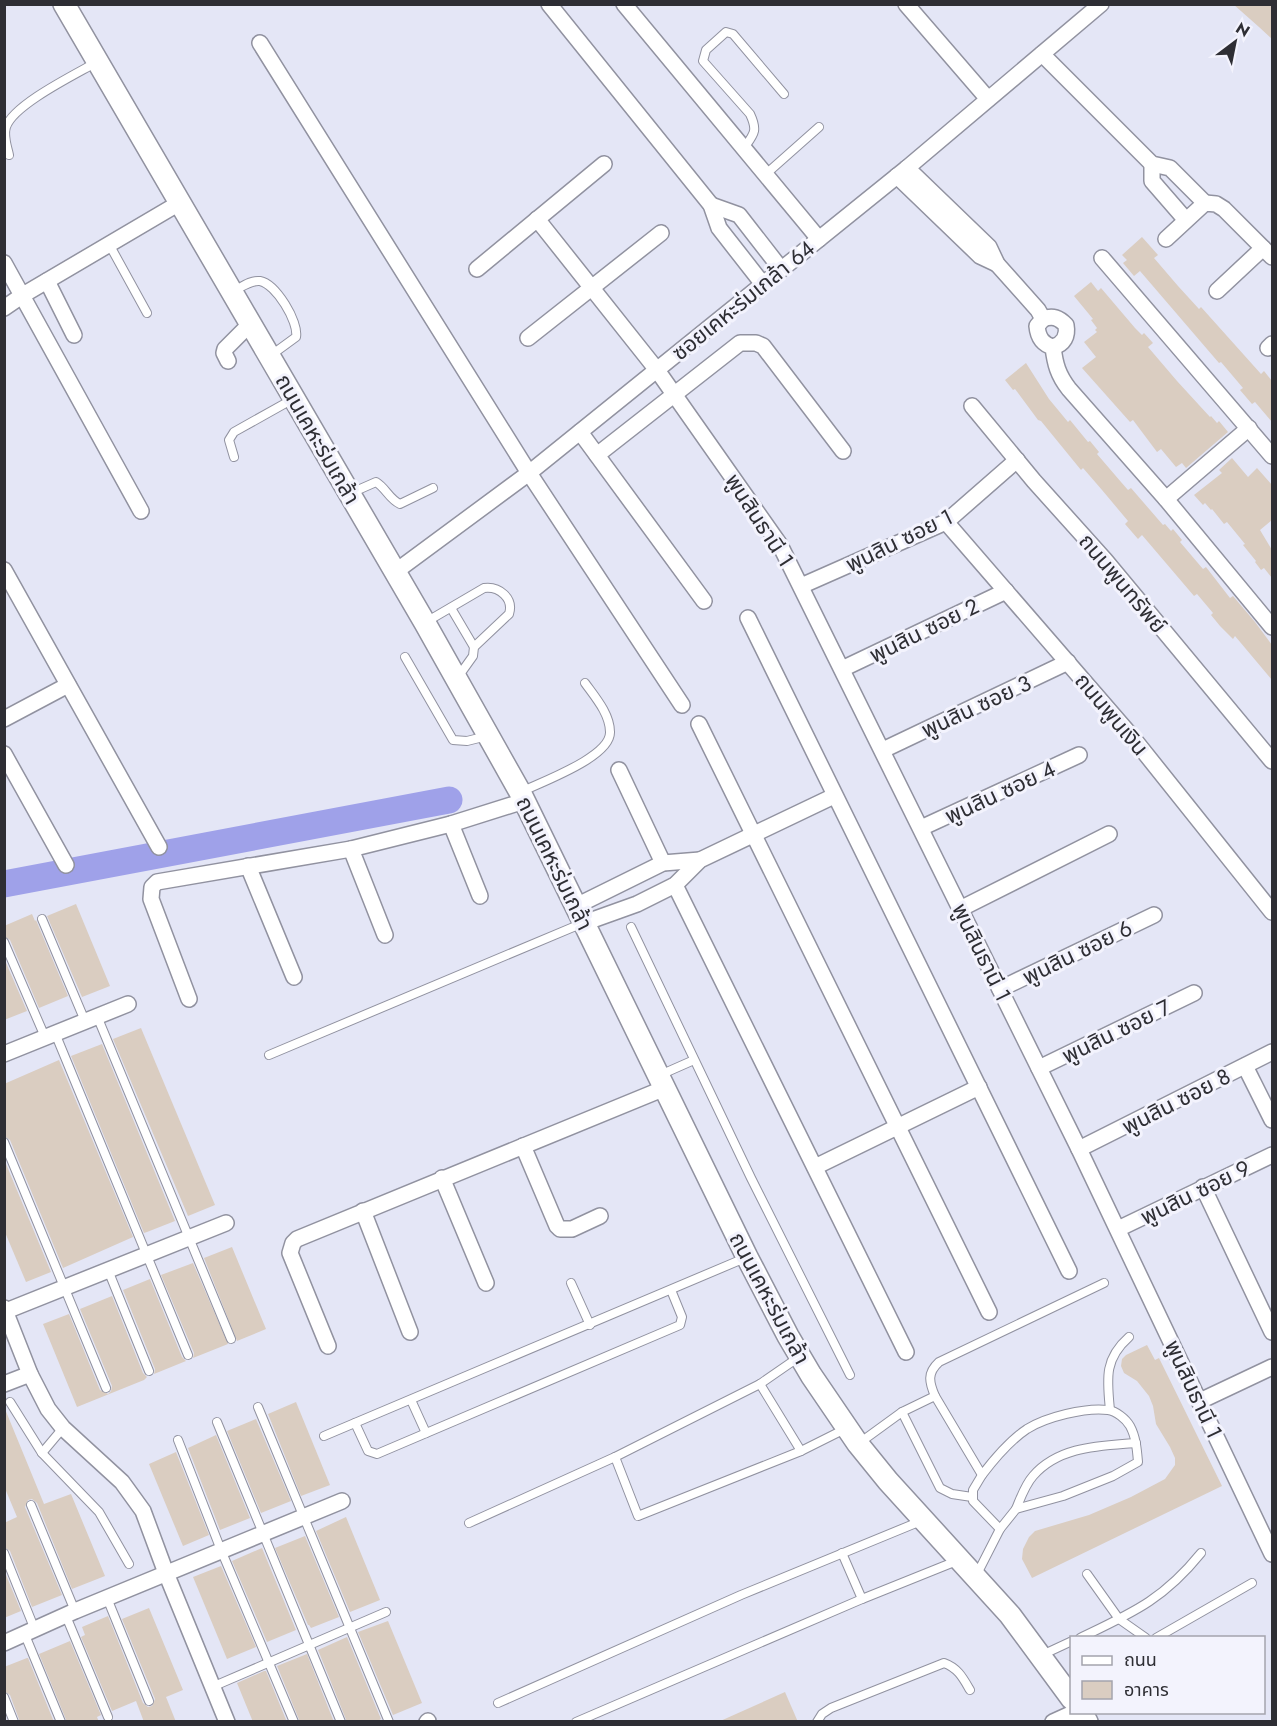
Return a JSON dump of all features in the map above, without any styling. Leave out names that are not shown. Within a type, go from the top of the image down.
[{"type":"street","name":"ถนนเคหะร่มเกล้า","points":[[64,4],[425,622],[522,796],[747,1257],[800,1356],[852,1436],[1010,1616],[1041,1655],[1070,1698]]},
{"type":"street","points":[[549,4],[711,205],[719,228],[762,283]]},
{"type":"street","points":[[624,4],[819,239]]},
{"type":"street","points":[[906,4],[988,99]]},
{"type":"street","name":"ซอยเคหะร่มเกล้า 64","points":[[395,572],[529,473],[580,432],[902,172],[1101,4]]},
{"type":"street","points":[[260,44],[529,473],[682,705]]},
{"type":"street","points":[[1042,54],[1152,164],[1170,168],[1205,203],[1215,204],[1224,209],[1268,253],[1217,291]]},
{"type":"street","points":[[477,269],[604,164]]},
{"type":"street","points":[[1152,164],[1152,181],[1185,219]]},
{"type":"street","points":[[902,172],[989,248],[998,264],[1038,310],[1043,319]]},
{"type":"street","points":[[4,308],[180,202]]},
{"type":"street","points":[[1166,239],[1185,219],[1205,203]]},
{"type":"street","points":[[711,205],[739,215],[781,269]]},
{"type":"street","name":"พูนสินธานี 1","points":[[537,219],[657,370],[780,545],[1079,1149],[1272,1554]]},
{"type":"street","points":[[528,338],[661,233]]},
{"type":"street","points":[[1102,258],[1272,456]]},
{"type":"street","points":[[4,263],[141,511]]},
{"type":"street","points":[[47,281],[74,335]]},
{"type":"street","points":[[1049,316],[1066,325],[1066,337],[1059,345],[1053,347],[1044,343],[1040,338],[1037,326],[1043,319],[1049,316]]},
{"type":"street","points":[[228,361],[224,353],[225,349],[251,323]]},
{"type":"street","points":[[597,455],[740,343],[756,343],[763,346],[843,451]]},
{"type":"street","points":[[1053,347],[1060,378],[1166,499],[1272,627]]},
{"type":"street","name":"ถนนพูนทรัพย์","points":[[972,406],[1105,560],[1272,761]]},
{"type":"street","points":[[1166,499],[1249,428]]},
{"type":"street","points":[[580,432],[704,601]]},
{"type":"street","name":"พูนสิน ซอย 1","points":[[801,586],[946,522],[1017,460]]},
{"type":"street","name":"ถนนพูนเงิน","points":[[946,522],[1133,738],[1272,912]]},
{"type":"street","points":[[4,570],[159,847]]},
{"type":"street","name":"พูนสิน ซอย 2","points":[[842,669],[1006,591]]},
{"type":"street","points":[[748,618],[1069,1271]]},
{"type":"street","name":"พูนสิน ซอย 3","points":[[883,750],[1068,662]]},
{"type":"street","points":[[4,719],[68,685]]},
{"type":"street","points":[[699,724],[989,1312]]},
{"type":"street","points":[[4,754],[66,865]]},
{"type":"street","name":"พูนสิน ซอย 4","points":[[921,828],[1079,755]]},
{"type":"street","points":[[619,770],[663,863]]},
{"type":"street","points":[[189,999],[151,899],[153,887],[161,881],[351,849],[452,824],[522,796]]},
{"type":"street","points":[[580,914],[663,863],[700,860],[834,796]]},
{"type":"street","points":[[452,824],[480,896]]},
{"type":"street","points":[[960,909],[1109,834]]},
{"type":"street","points":[[351,849],[384,935]]},
{"type":"street","points":[[580,914],[637,904],[675,885],[700,860]]},
{"type":"street","points":[[248,866],[294,978]]},
{"type":"street","points":[[647,872],[658,893]]},
{"type":"street","points":[[675,885],[906,1352]]},
{"type":"street","name":"พูนสิน ซอย 6","points":[[1000,989],[1154,915]]},
{"type":"street","name":"พูนสิน ซอย 7","points":[[1039,1068],[1194,993]]},
{"type":"street","points":[[4,1054],[128,1004]]},
{"type":"street","name":"พูนสิน ซอย 8","points":[[1079,1149],[1272,1052]]},
{"type":"street","points":[[1245,1066],[1272,1120]]},
{"type":"street","points":[[328,1346],[290,1253],[297,1239],[523,1146],[662,1082]]},
{"type":"street","points":[[815,1167],[978,1087]]},
{"type":"street","points":[[523,1146],[560,1229],[572,1229],[600,1216]]},
{"type":"street","name":"พูนสิน ซอย 9","points":[[1118,1229],[1272,1155]]},
{"type":"street","points":[[442,1178],[486,1283]]},
{"type":"street","points":[[1203,1187],[1272,1332]]},
{"type":"street","points":[[363,1211],[410,1332]]},
{"type":"street","points":[[223,1720],[142,1511],[122,1482],[63,1428],[48,1409],[30,1374],[5,1309],[226,1223]]},
{"type":"street","points":[[1200,1401],[1272,1367]]},
{"type":"street","points":[[4,1384],[30,1374]]},
{"type":"street","points":[[4,1643],[263,1532],[342,1501]]},
{"type":"street","points":[[1053,1722],[1073,1714]]},
{"type":"lane","points":[[744,148],[756,128],[750,114],[703,61],[706,50],[726,32],[733,34],[739,38],[784,94]]},
{"type":"lane","points":[[9,155],[5,138],[6,127],[12,116],[25,104],[98,61]]},
{"type":"lane","points":[[766,174],[819,127]]},
{"type":"lane","points":[[110,244],[147,313]]},
{"type":"lane","points":[[232,292],[251,281],[269,285],[277,291],[298,330],[296,337],[270,356]]},
{"type":"lane","points":[[234,457],[229,440],[234,432],[294,398]]},
{"type":"lane","points":[[350,494],[376,482],[382,486],[392,500],[400,504],[432,488]]},
{"type":"lane","points":[[425,622],[484,588],[493,587],[500,590],[508,600],[511,608],[509,614],[474,647]]},
{"type":"lane","points":[[451,608],[474,647],[473,656],[457,679]]},
{"type":"lane","points":[[405,657],[453,740],[467,741],[488,736]]},
{"type":"lane","points":[[522,796],[589,759],[609,742],[610,733],[605,716],[585,683]]},
{"type":"lane","points":[[269,1055],[580,914]]},
{"type":"lane","points":[[42,919],[91,1019],[231,1339]]},
{"type":"lane","points":[[631,927],[849,1375]]},
{"type":"lane","points":[[4,942],[50,1035],[147,1255],[188,1355]]},
{"type":"lane","points":[[662,1082],[694,1060]]},
{"type":"lane","points":[[4,1142],[106,1388]]},
{"type":"lane","points":[[324,1437],[747,1257]]},
{"type":"lane","points":[[108,1270],[149,1371]]},
{"type":"lane","points":[[571,1283],[590,1325]]},
{"type":"lane","points":[[982,1475],[935,1396],[929,1382],[933,1368],[939,1362],[1104,1283]]},
{"type":"lane","points":[[355,1423],[368,1450],[374,1454],[426,1433],[680,1325],[682,1317],[671,1290]]},
{"type":"lane","points":[[1110,1410],[1108,1382],[1111,1358],[1116,1348],[1128,1337]]},
{"type":"lane","points":[[468,1523],[615,1457],[760,1384],[800,1356]]},
{"type":"lane","points":[[760,1384],[801,1451]]},
{"type":"lane","points":[[615,1457],[638,1516],[801,1451],[852,1436],[935,1396]]},
{"type":"lane","points":[[411,1400],[426,1433]]},
{"type":"lane","points":[[10,1402],[42,1453],[99,1512],[129,1564]]},
{"type":"lane","points":[[258,1407],[389,1722]]},
{"type":"lane","points":[[1000,1529],[977,1506],[972,1497],[973,1490],[982,1475],[1008,1444],[1029,1428],[1070,1413],[1110,1410],[1123,1418],[1130,1426],[1136,1443],[1138,1462],[1121,1472],[1063,1496],[1016,1509]]},
{"type":"lane","points":[[902,1412],[940,1488],[952,1494],[972,1497]]},
{"type":"lane","points":[[218,1422],[341,1722]]},
{"type":"lane","points":[[42,1453],[63,1428]]},
{"type":"lane","points":[[178,1440],[294,1722]]},
{"type":"lane","points":[[975,1577],[1000,1529],[1016,1509],[1032,1477],[1046,1463],[1079,1449],[1136,1443]]},
{"type":"lane","points":[[31,1504],[108,1717]]},
{"type":"lane","points":[[498,1703],[741,1595],[924,1520]]},
{"type":"lane","points":[[4,1553],[62,1722]]},
{"type":"lane","points":[[842,1553],[862,1599]]},
{"type":"lane","points":[[1084,1636],[1152,1602],[1169,1589],[1201,1554]]},
{"type":"lane","points":[[576,1722],[862,1599],[959,1560]]},
{"type":"lane","points":[[1087,1574],[1119,1619],[1143,1636]]},
{"type":"lane","points":[[1159,1636],[1251,1583]]},
{"type":"lane","points":[[107,1598],[149,1701]]},
{"type":"lane","points":[[212,1687],[386,1612]]},
{"type":"lane","points":[[1041,1655],[1070,1641]]},
{"type":"lane","points":[[818,1722],[822,1714],[831,1708],[944,1663],[952,1666],[961,1674],[970,1690]]},
{"type":"lane","points":[[4,1697],[14,1722]]},
{"type":"building","points":[[1233,4],[1272,4],[1272,39],[1259,27]]},
{"type":"building","points":[[1142,237],[1158,255],[1154,258],[1178,286],[1199,309],[1201,307],[1261,374],[1264,371],[1272,381],[1272,422],[1255,402],[1252,404],[1240,390],[1243,388],[1140,271],[1134,276],[1123,263],[1127,260],[1122,255]]},
{"type":"building","points":[[1091,282],[1098,291],[1101,288],[1142,335],[1144,333],[1153,343],[1148,347],[1210,417],[1217,423],[1219,421],[1228,432],[1186,468],[1182,463],[1176,467],[1161,449],[1157,452],[1133,420],[1130,422],[1082,368],[1096,357],[1084,342],[1097,332],[1095,330],[1097,328],[1091,320],[1093,319],[1074,296]]},
{"type":"building","points":[[1026,363],[1049,399],[1068,422],[1070,420],[1088,442],[1090,441],[1099,452],[1097,454],[1128,490],[1131,488],[1163,525],[1165,524],[1171,531],[1173,529],[1182,540],[1180,542],[1203,569],[1206,567],[1230,598],[1233,596],[1255,622],[1272,645],[1272,680],[1235,636],[1233,639],[1220,626],[1211,615],[1213,613],[1197,594],[1194,596],[1142,535],[1138,539],[1125,524],[1128,521],[1083,468],[1081,470],[1015,389],[1013,390],[1005,380]]},
{"type":"building","points":[[1232,458],[1248,477],[1257,468],[1272,485],[1272,520],[1260,530],[1272,550],[1272,578],[1264,568],[1261,570],[1243,545],[1245,544],[1227,522],[1224,524],[1212,509],[1205,503],[1203,505],[1194,495],[1222,473],[1219,470]]},
{"type":"building","points":[[76,904],[110,986],[82,997],[47,916]]},
{"type":"building","points":[[32,914],[68,996],[39,1008],[10,940],[4,936],[4,926]]},
{"type":"building","points":[[4,958],[27,1011],[4,1020]]},
{"type":"building","points":[[141,1028],[215,1205],[188,1216],[113,1039]]},
{"type":"building","points":[[102,1044],[175,1221],[144,1233],[71,1056]]},
{"type":"building","points":[[59,1060],[133,1237],[63,1268],[10,1140],[4,1136],[4,1084]]},
{"type":"building","points":[[4,1159],[51,1272],[26,1282],[4,1230]]},
{"type":"building","points":[[232,1247],[266,1329],[237,1341],[204,1258]]},
{"type":"building","points":[[193,1263],[228,1344],[193,1358],[194,1353],[161,1275]]},
{"type":"building","points":[[150,1279],[182,1357],[186,1361],[154,1374],[155,1369],[123,1290]]},
{"type":"building","points":[[112,1296],[143,1373],[147,1377],[144,1380],[77,1407],[43,1324],[69,1314],[100,1390],[108,1394],[112,1386],[80,1309]]},
{"type":"building","points":[[1147,1345],[1155,1360],[1159,1358],[1222,1486],[1032,1578],[1022,1559],[1023,1549],[1035,1531],[1089,1515],[1131,1497],[1165,1479],[1175,1465],[1175,1458],[1170,1447],[1156,1424],[1149,1396],[1137,1381],[1124,1373],[1121,1366],[1122,1359],[1126,1355]]},
{"type":"building","points":[[296,1402],[330,1485],[301,1496],[268,1414]]},
{"type":"building","points":[[5,1409],[44,1504],[71,1494],[105,1576],[72,1589],[37,1503],[32,1499],[28,1500],[25,1507],[62,1595],[32,1607],[10,1551],[4,1547],[4,1523],[17,1517],[4,1486]]},
{"type":"building","points":[[256,1419],[291,1501],[261,1513],[227,1431]]},
{"type":"building","points":[[216,1435],[250,1518],[220,1530],[188,1448]]},
{"type":"building","points":[[176,1452],[209,1535],[183,1546],[149,1464]]},
{"type":"building","points":[[346,1517],[380,1600],[350,1612],[316,1531]]},
{"type":"building","points":[[305,1536],[339,1617],[311,1628],[275,1548]]},
{"type":"building","points":[[262,1548],[296,1630],[267,1642],[232,1561]]},
{"type":"building","points":[[221,1566],[256,1647],[227,1659],[193,1577]]},
{"type":"building","points":[[4,1570],[21,1611],[4,1618]]},
{"type":"building","points":[[149,1608],[183,1690],[166,1697],[176,1722],[144,1722],[136,1701],[112,1711],[81,1637],[85,1635],[82,1627],[108,1616],[143,1703],[148,1707],[152,1706],[155,1699],[122,1619]]},
{"type":"building","points":[[388,1621],[422,1703],[393,1715],[358,1632]]},
{"type":"building","points":[[347,1637],[381,1719],[376,1722],[347,1722],[318,1650]]},
{"type":"building","points":[[70,1641],[101,1715],[97,1717],[99,1722],[67,1722],[39,1654]]},
{"type":"building","points":[[307,1654],[334,1722],[300,1722],[277,1666]]},
{"type":"building","points":[[28,1658],[54,1722],[20,1722],[10,1695],[4,1691],[4,1667]]},
{"type":"building","points":[[266,1671],[287,1722],[253,1722],[237,1683]]},
{"type":"building","points":[[785,1692],[798,1722],[718,1722]]},
{"type":"waterway","points":[[4,884],[449,800]]}]
